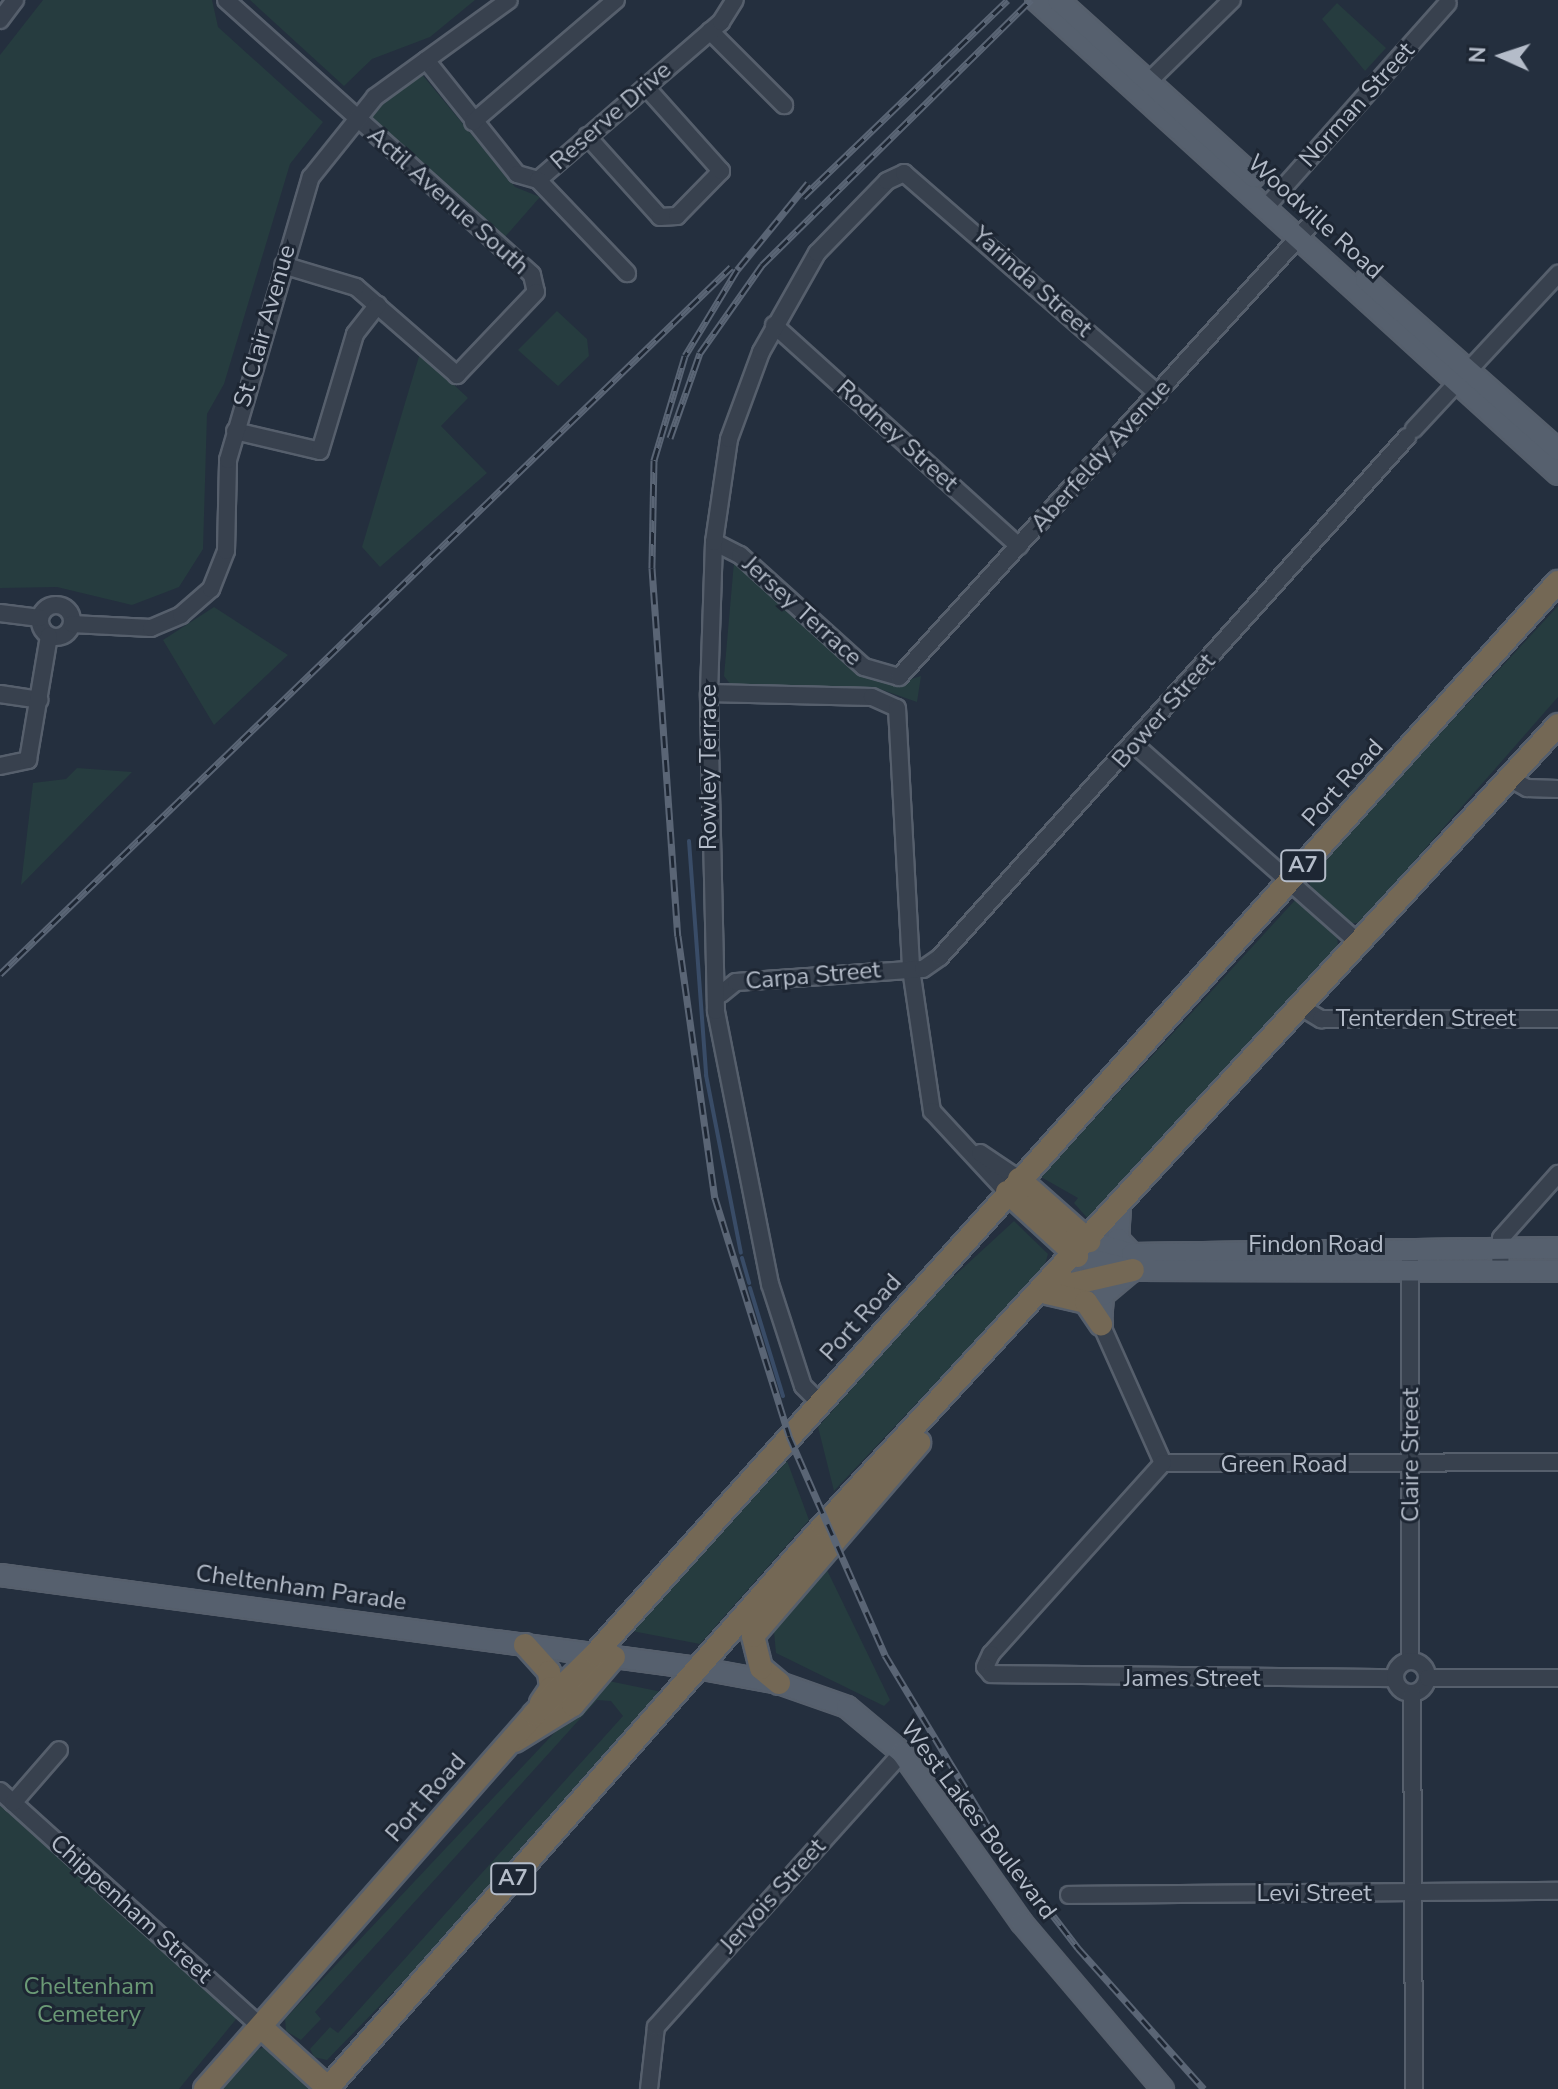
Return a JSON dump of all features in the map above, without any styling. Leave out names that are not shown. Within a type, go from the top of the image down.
[{"type":"highway","name":"Port Road","points":[[205,2089],[534,1714],[605,1656],[820,1403],[1013,1185],[1558,582]]},
{"type":"highway","points":[[1524,620],[1558,597]]},
{"type":"highway","name":"A7","points":[[328,2089],[697,1668],[1034,1296],[1083,1249],[1299,1006],[1558,725]]},
{"type":"highway","points":[[1013,1185],[1083,1249]]},
{"type":"highway","points":[[1034,1296],[1133,1262]]},
{"type":"highway","points":[[1034,1296],[1069,1294],[1086,1302],[1101,1324]]},
{"type":"highway","points":[[779,1683],[761,1668],[753,1636],[940,1420],[936,1403]]},
{"type":"highway","points":[[525,1645],[549,1672],[551,1688],[534,1714]]},
{"type":"highway","points":[[506,1745],[573,1705],[605,1656]]},
{"type":"highway","points":[[261,2027],[328,2089]]},
{"type":"main road","name":"Woodville Road","points":[[1036,0],[1142,87],[1271,202],[1465,379],[1558,474]]},
{"type":"main road","name":"Woodville Road","points":[[1059,0],[1142,87]]},
{"type":"main road","name":"Woodville Road","points":[[1465,379],[1558,450]]},
{"type":"main road","points":[[1101,1324],[1103,1295],[1133,1262],[1118,1239],[1120,1205]]},
{"type":"main road","name":"Findon Road","points":[[1083,1249],[1133,1262],[1410,1260],[1500,1248],[1558,1248]]},
{"type":"main road","name":"Findon Road","points":[[1410,1260],[1500,1271],[1558,1271]]},
{"type":"main road","name":"Cheltenham Parade","points":[[0,1575],[697,1668]]},
{"type":"main road","name":"West Lakes Boulevard","points":[[697,1668],[779,1683],[847,1707],[902,1753],[1022,1923],[1163,2089]]},
{"type":"street","points":[[0,20],[15,0]]},
{"type":"street","name":"Actil Avenue South","points":[[226,0],[532,275],[536,295],[460,375],[378,305]]},
{"type":"street","name":"St Clair Avenue","points":[[72,624],[151,628],[181,615],[211,589],[226,551],[235,431],[311,177],[355,118],[426,60],[509,0]]},
{"type":"street","points":[[473,122],[616,0]]},
{"type":"street","points":[[715,0],[732,6]]},
{"type":"street","points":[[1142,87],[1232,0]]},
{"type":"street","name":"Norman Street","points":[[1271,202],[1448,3]]},
{"type":"street","name":"Reserve Drive","points":[[426,60],[517,174],[538,180],[710,31],[732,6]]},
{"type":"street","points":[[710,31],[784,105]]},
{"type":"street","points":[[587,136],[660,217],[677,216],[721,171],[646,87]]},
{"type":"street","name":"Rowley Terrace","points":[[820,1403],[803,1386],[760,1244],[728,1093],[706,824],[714,542],[729,439],[774,325],[836,230],[904,173]]},
{"type":"street","name":"Yarinda Street","points":[[904,173],[1158,394]]},
{"type":"street","points":[[538,180],[627,273]]},
{"type":"street","name":"Aberfeldy Avenue","points":[[890,678],[911,669],[1304,232]]},
{"type":"street","points":[[235,431],[320,451],[355,334],[378,305],[348,283],[283,265]]},
{"type":"street","name":"Bower Street","points":[[911,969],[926,969],[940,957],[1558,274]]},
{"type":"street","name":"Rodney Street","points":[[774,325],[1019,546]]},
{"type":"street","name":"Jersey Terrace","points":[[714,542],[740,555],[864,667],[890,678]]},
{"type":"street","points":[[0,613],[40,618],[60,605],[72,624],[65,634],[49,636]]},
{"type":"street","points":[[0,766],[28,760],[49,636],[40,618]]},
{"type":"street","points":[[709,693],[872,697],[897,708],[911,969],[932,1111],[958,1142],[1013,1185]]},
{"type":"street","points":[[0,694],[40,700]]},
{"type":"street","points":[[1135,745],[1358,942]]},
{"type":"street","points":[[1509,778],[1527,788],[1558,789]]},
{"type":"street","name":"Carpa Street","points":[[721,994],[736,982],[911,969]]},
{"type":"street","name":"Tenterden Street","points":[[1299,1006],[1321,1019],[1558,1019]]},
{"type":"street","points":[[1500,1271],[1500,1248],[1504,1233],[1558,1174]]},
{"type":"street","name":"Claire Street","points":[[1410,1260],[1410,1661]]},
{"type":"street","points":[[1101,1324],[1163,1463]]},
{"type":"street","name":"Green Road","points":[[1163,1463],[1558,1462]]},
{"type":"street","name":"James Street","points":[[1163,1463],[991,1654],[985,1667],[991,1674],[1395,1678]]},
{"type":"street","points":[[1412,1694],[1395,1678],[1410,1661],[1428,1678],[1558,1678]]},
{"type":"street","points":[[1414,2089],[1412,1694],[1428,1678]]},
{"type":"street","points":[[13,1803],[59,1750]]},
{"type":"street","name":"Jervois Street","points":[[649,2089],[650,2043],[902,1753]]},
{"type":"street","name":"Chippenham Street","points":[[0,1791],[261,2027]]},
{"type":"street","name":"Levi Street","points":[[1069,1895],[1558,1891]]},
{"type":"green space","points":[[43,0],[212,0],[218,27],[323,122],[290,164],[224,384],[207,414],[203,549],[179,587],[132,605],[57,587],[0,588],[0,55]]},
{"type":"green space","points":[[250,0],[475,0],[430,37],[372,59],[344,86]]},
{"type":"green space","points":[[1337,3],[1386,48],[1365,71],[1322,19]]},
{"type":"green space","points":[[420,72],[515,187],[540,197],[504,238],[365,117],[383,94]]},
{"type":"green space","points":[[557,311],[587,339],[589,356],[558,386],[518,350]]},
{"type":"green space","points":[[420,353],[468,398],[441,426],[487,473],[380,567],[362,547]]},
{"type":"green space","points":[[734,562],[869,679],[892,685],[921,676],[917,702],[874,687],[731,685],[724,676]]},
{"type":"green space","points":[[1558,606],[1558,697],[1360,923],[1350,923],[1310,888],[1310,874]]},
{"type":"green space","points":[[214,607],[288,655],[214,725],[163,640]]},
{"type":"green space","points":[[77,768],[132,772],[21,885],[33,783],[66,779]]},
{"type":"green space","points":[[1297,898],[1337,934],[1338,948],[1089,1220],[1074,1203],[1078,1198],[1041,1177]]},
{"type":"green space","points":[[1014,1221],[1048,1254],[1044,1268],[834,1491],[818,1427],[937,1292]]},
{"type":"green space","points":[[787,1461],[809,1520],[700,1644],[632,1631]]},
{"type":"green space","points":[[827,1570],[890,1700],[884,1706],[776,1653],[774,1632]]},
{"type":"green space","points":[[604,1680],[662,1692],[500,1882],[327,2060],[314,2057],[310,2049],[330,2027],[338,2033],[623,1716],[611,1701],[597,1700],[315,2012],[321,2019],[301,2040],[286,2031],[285,2019]]},
{"type":"green space","name":"Cheltenham Cemetery","points":[[0,1804],[237,2018],[179,2089],[0,2089]]},
{"type":"green space","points":[[267,2047],[308,2089],[223,2089],[258,2049]]},
{"type":"waterway","points":[[689,841],[706,1075],[741,1253]]},
{"type":"waterway","points":[[742,1258],[749,1283]]},
{"type":"waterway","points":[[750,1288],[783,1396]]},
{"type":"railway","points":[[803,197],[1008,0]]},
{"type":"railway","points":[[670,438],[700,353],[762,265],[1031,0]]},
{"type":"railway","points":[[808,183],[737,270],[685,356],[654,460],[652,568],[678,936],[715,1198],[789,1436],[885,1655],[1002,1849],[1078,1948],[1204,2089]]},
{"type":"railway","points":[[0,974],[731,267]]}]
